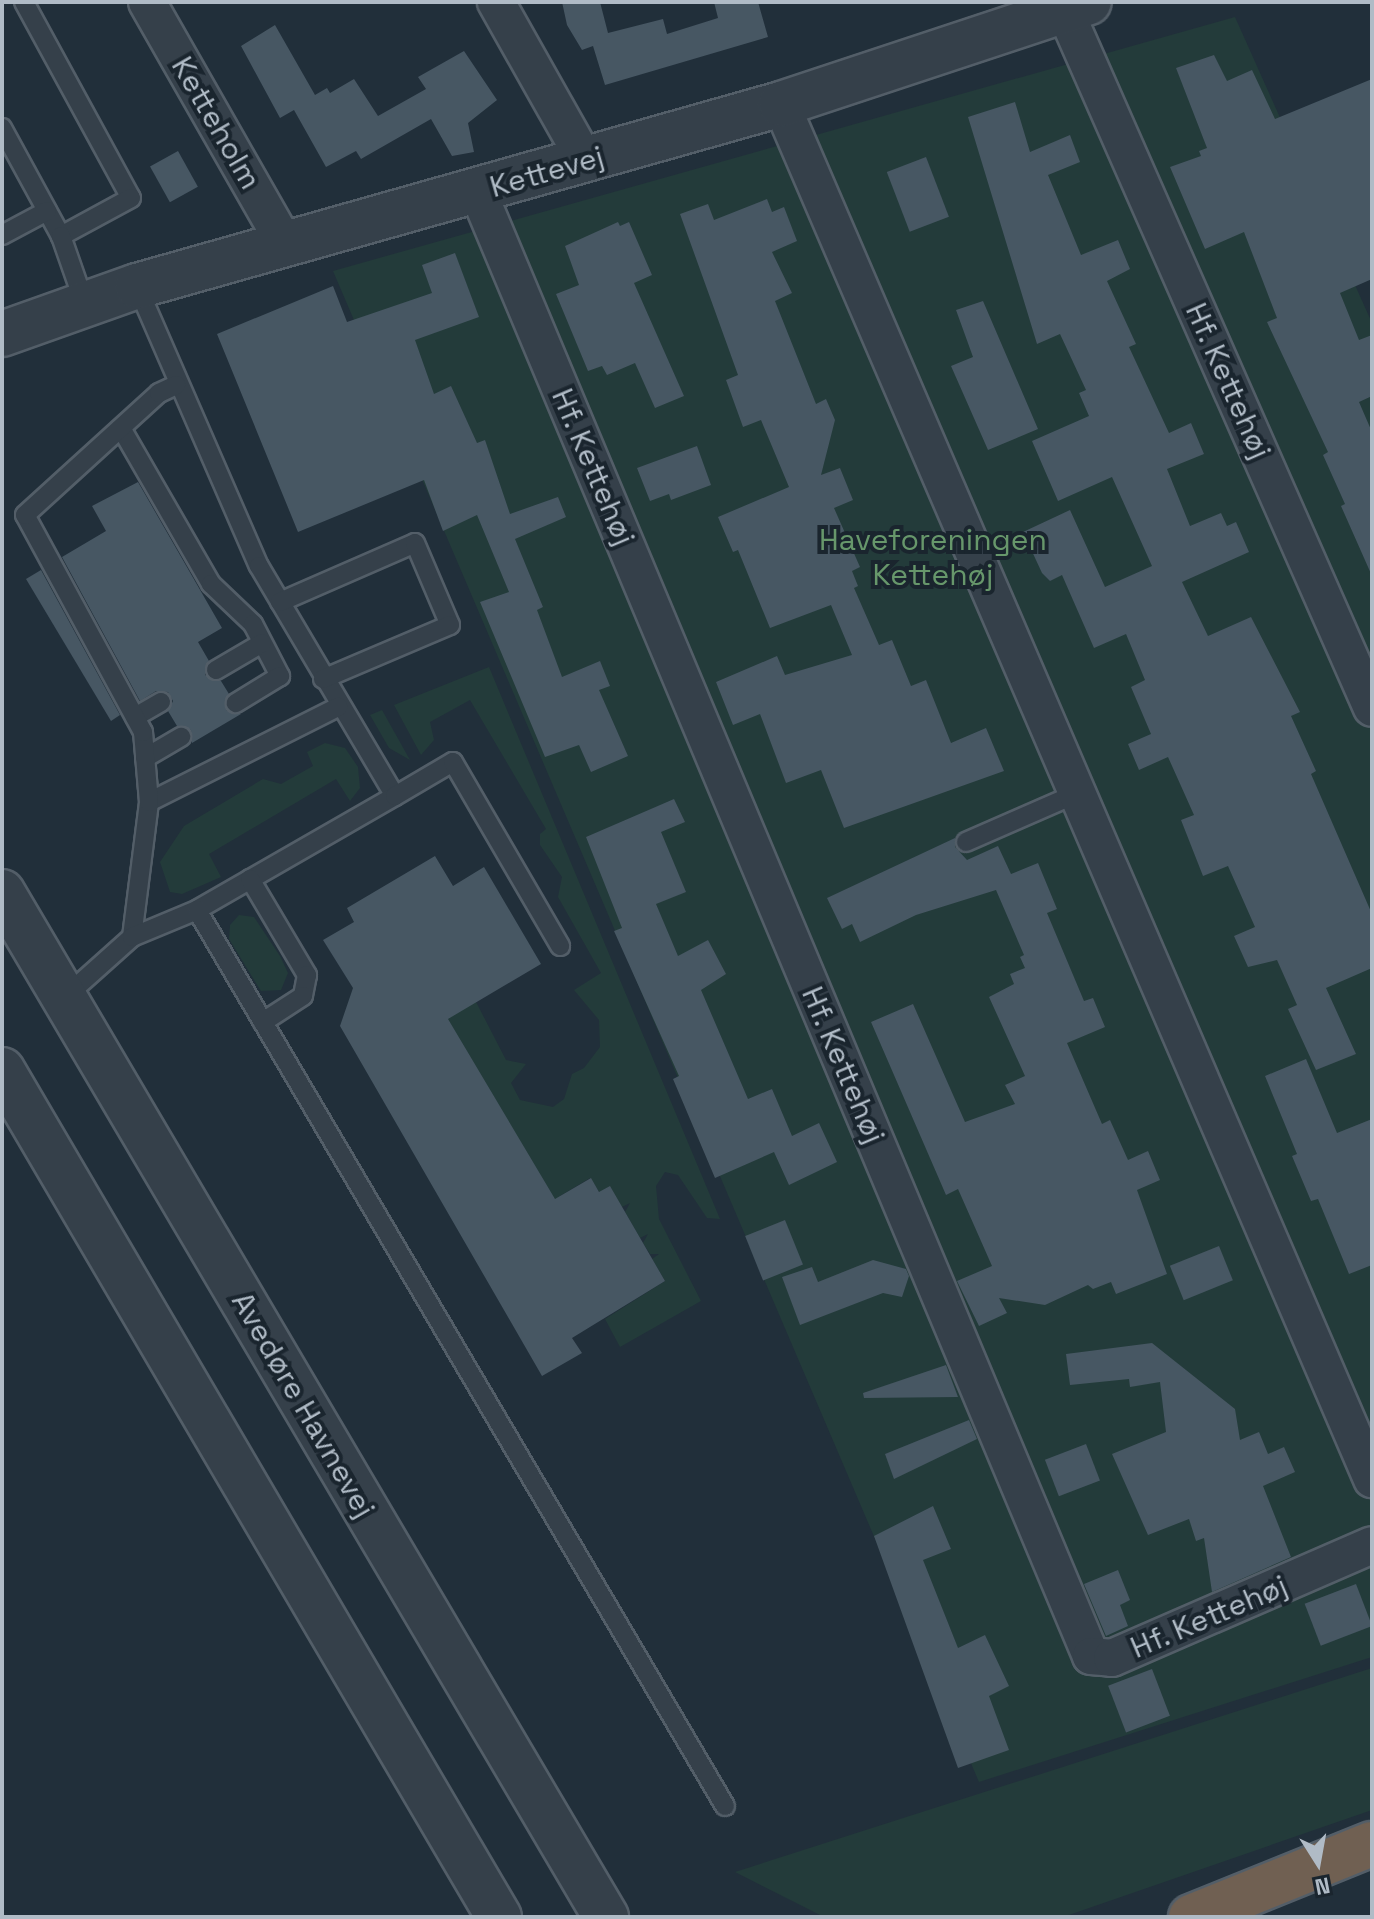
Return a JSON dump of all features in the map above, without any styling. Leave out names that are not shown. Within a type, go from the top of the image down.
[{"type":"highway","points":[[1191,1917],[1372,1844]]},
{"type":"street","name":"Ketteholm","points":[[147,2],[285,244]]},
{"type":"street","points":[[496,2],[586,162]]},
{"type":"street","name":"Kettevej","points":[[2,334],[84,302],[137,286],[586,162],[781,104],[1072,4]]},
{"type":"street","name":"Hf. Kettehøj","points":[[1072,4],[1372,708]]},
{"type":"street","points":[[781,104],[1372,1479]]},
{"type":"street","name":"Hf. Kettehøj","points":[[478,192],[1091,1656],[1112,1658],[1372,1545]]},
{"type":"street","name":"Avedøre Havnevej","points":[[2,892],[606,1917]]},
{"type":"street","points":[[2,1070],[499,1917]]},
{"type":"lane","points":[[24,2],[131,198],[61,236]]},
{"type":"lane","points":[[2,128],[61,236],[84,302]]},
{"type":"lane","points":[[2,235],[47,211]]},
{"type":"lane","points":[[137,286],[176,385],[280,602],[338,707],[395,796]]},
{"type":"lane","points":[[132,937],[149,802],[143,732],[25,515],[159,393],[176,385]]},
{"type":"lane","points":[[121,428],[211,584],[253,624],[280,676],[236,703]]},
{"type":"lane","points":[[280,602],[415,543],[450,625],[323,679]]},
{"type":"lane","points":[[216,670],[299,635]]},
{"type":"lane","points":[[135,717],[161,702]]},
{"type":"lane","points":[[149,802],[338,707]]},
{"type":"lane","points":[[145,758],[181,737]]},
{"type":"lane","points":[[65,998],[132,937],[197,910],[453,762],[560,946]]},
{"type":"lane","points":[[966,842],[1076,794]]},
{"type":"lane","points":[[250,879],[307,975],[303,996],[263,1022]]},
{"type":"lane","points":[[197,910],[725,1806]]},
{"type":"green space","name":"Haveforeningen Kettehøj","points":[[1235,17],[1372,323],[1372,1657],[979,1782],[333,271]]},
{"type":"green space","points":[[489,667],[720,1219],[707,1218],[678,1175],[665,1172],[656,1186],[659,1219],[701,1301],[620,1347],[605,1319],[665,1281],[652,1259],[659,1254],[650,1254],[643,1243],[648,1234],[640,1238],[625,1212],[630,1203],[622,1207],[599,1192],[590,1178],[560,1196],[568,1210],[530,1232],[427,985],[474,998],[506,1060],[526,1064],[511,1083],[520,1100],[553,1107],[564,1099],[572,1074],[584,1068],[600,1047],[599,1020],[574,990],[601,973],[558,897],[562,877],[540,845],[540,834],[546,829],[470,700],[430,722],[434,740],[421,755],[394,705]]},
{"type":"green space","points":[[382,710],[410,760],[389,748],[370,715]]},
{"type":"green space","points":[[325,743],[345,748],[358,767],[360,788],[350,801],[336,779],[209,854],[221,877],[182,894],[170,892],[160,862],[184,826],[263,779],[281,784],[313,766],[307,752]]},
{"type":"green space","points":[[239,915],[254,917],[280,956],[288,973],[281,990],[261,991],[229,939],[230,925]]},
{"type":"green space","points":[[1372,1668],[1372,1810],[1063,1917],[824,1917],[735,1872]]},
{"type":"building","points":[[562,2],[600,2],[608,33],[663,19],[667,34],[718,18],[714,2],[758,2],[768,37],[605,85],[593,46],[582,50],[567,25]]},
{"type":"building","points":[[275,25],[315,95],[327,88],[330,93],[354,79],[378,116],[426,89],[418,77],[464,51],[497,100],[468,123],[474,152],[452,156],[431,119],[361,159],[356,151],[326,167],[294,110],[280,118],[241,46]]},
{"type":"building","points":[[1214,55],[1227,81],[1252,70],[1275,119],[1372,79],[1372,279],[1340,293],[1359,340],[1372,335],[1372,396],[1359,402],[1372,432],[1372,576],[1341,506],[1345,504],[1323,455],[1328,452],[1267,322],[1277,318],[1244,232],[1205,249],[1170,167],[1201,156],[1199,151],[1207,148],[1176,68]]},
{"type":"building","points":[[1015,102],[1030,152],[1070,135],[1080,162],[1048,175],[1081,255],[1118,240],[1130,269],[1107,281],[1136,344],[1129,347],[1169,433],[1191,423],[1204,454],[1167,469],[1190,526],[1221,513],[1227,526],[1236,522],[1249,552],[1182,582],[1208,636],[1251,617],[1300,712],[1291,716],[1316,771],[1311,774],[1372,914],[1372,968],[1326,988],[1356,1054],[1316,1070],[1288,1009],[1297,1005],[1277,960],[1248,967],[1234,936],[1255,927],[1228,866],[1203,876],[1181,820],[1194,815],[1168,757],[1139,770],[1128,744],[1151,734],[1131,687],[1145,680],[1126,634],[1094,648],[1062,575],[1050,581],[1042,573],[1023,532],[1070,510],[1105,587],[1152,566],[1112,477],[1058,501],[1032,441],[1089,416],[1079,393],[1086,390],[1060,334],[1037,344],[968,117]]},
{"type":"building","points":[[178,151],[198,187],[170,202],[150,167]]},
{"type":"building","points":[[926,157],[949,217],[910,232],[887,172]]},
{"type":"building","points":[[767,199],[772,212],[784,207],[797,241],[772,252],[792,293],[775,301],[816,404],[826,399],[835,420],[821,475],[840,468],[853,500],[834,508],[860,567],[852,571],[858,586],[854,588],[879,645],[892,640],[911,686],[926,680],[951,743],[986,728],[1004,771],[844,828],[821,770],[786,783],[760,714],[733,725],[716,682],[777,656],[785,675],[852,655],[831,605],[770,628],[738,550],[733,552],[718,517],[789,487],[761,420],[743,427],[726,380],[738,375],[680,214],[708,204],[714,220]]},
{"type":"building","points":[[618,222],[620,226],[629,222],[652,275],[634,283],[684,396],[655,408],[635,363],[607,375],[602,366],[588,371],[556,294],[579,285],[565,246]]},
{"type":"building","points":[[455,253],[479,317],[415,340],[434,394],[451,386],[477,443],[485,440],[510,514],[558,497],[566,517],[515,539],[543,607],[537,610],[562,677],[600,661],[610,686],[599,690],[628,756],[591,772],[579,745],[545,757],[480,602],[509,592],[477,515],[443,531],[424,480],[298,532],[217,334],[333,286],[347,322],[432,293],[422,265]]},
{"type":"building","points":[[983,301],[1038,429],[988,450],[951,366],[973,357],[956,310]]},
{"type":"building","points":[[697,446],[711,485],[671,500],[669,494],[650,501],[637,468]]},
{"type":"building","points":[[138,482],[222,628],[198,642],[209,661],[205,675],[221,681],[229,694],[226,710],[241,714],[192,743],[191,730],[177,726],[168,711],[173,701],[168,692],[156,691],[140,701],[62,557],[106,531],[92,506]]},
{"type":"building","points":[[41,570],[120,715],[111,721],[26,579]]},
{"type":"building","points":[[674,799],[685,822],[661,832],[686,892],[656,904],[678,956],[708,940],[726,974],[701,990],[748,1099],[772,1089],[792,1136],[819,1123],[837,1162],[789,1185],[774,1152],[715,1178],[673,1079],[679,1076],[614,931],[622,928],[586,837]]},
{"type":"building","points":[[955,838],[955,847],[967,860],[998,846],[1011,874],[1038,863],[1057,909],[1047,913],[1084,1001],[1093,998],[1105,1027],[1067,1043],[1102,1124],[1110,1120],[1128,1160],[1148,1151],[1160,1180],[1137,1190],[1167,1274],[1116,1294],[1111,1282],[1093,1289],[1088,1285],[1045,1305],[999,1298],[1007,1313],[979,1326],[957,1281],[992,1266],[958,1189],[946,1195],[871,1022],[913,1004],[965,1122],[1015,1104],[1005,1085],[1025,1076],[989,997],[1014,984],[1010,974],[1025,968],[1020,957],[1024,955],[996,890],[916,915],[860,942],[852,924],[842,929],[827,898]]},
{"type":"building","points":[[435,856],[453,886],[484,867],[541,964],[448,1019],[555,1199],[591,1178],[599,1192],[610,1186],[665,1281],[572,1338],[582,1353],[542,1376],[340,1026],[353,988],[323,940],[354,922],[347,908]]},
{"type":"building","points":[[1306,1059],[1337,1133],[1372,1119],[1372,1265],[1349,1274],[1318,1199],[1311,1201],[1292,1156],[1297,1154],[1265,1076]]},
{"type":"building","points":[[785,1220],[803,1265],[763,1281],[745,1236]]},
{"type":"building","points":[[1219,1246],[1233,1280],[1184,1300],[1170,1266]]},
{"type":"building","points":[[873,1260],[906,1269],[909,1276],[902,1297],[883,1293],[800,1325],[782,1277],[812,1267],[818,1282]]},
{"type":"building","points":[[1152,1343],[1235,1409],[1240,1440],[1259,1432],[1268,1454],[1284,1447],[1295,1472],[1263,1486],[1291,1557],[1212,1592],[1204,1538],[1196,1541],[1189,1519],[1148,1535],[1112,1454],[1166,1432],[1160,1382],[1130,1387],[1129,1379],[1070,1385],[1066,1354]]},
{"type":"building","points":[[946,1365],[958,1397],[864,1398],[863,1393]]},
{"type":"building","points":[[969,1420],[977,1439],[894,1479],[885,1454]]},
{"type":"building","points":[[1086,1444],[1100,1480],[1059,1496],[1045,1460]]},
{"type":"building","points":[[933,1506],[951,1549],[923,1560],[958,1648],[985,1635],[1009,1686],[989,1696],[1009,1750],[958,1768],[874,1536]]},
{"type":"building","points":[[1118,1570],[1130,1600],[1120,1605],[1128,1626],[1106,1636],[1084,1584]]},
{"type":"building","points":[[1356,1584],[1372,1626],[1321,1646],[1305,1604]]},
{"type":"building","points":[[1152,1669],[1170,1716],[1126,1733],[1108,1686]]}]
